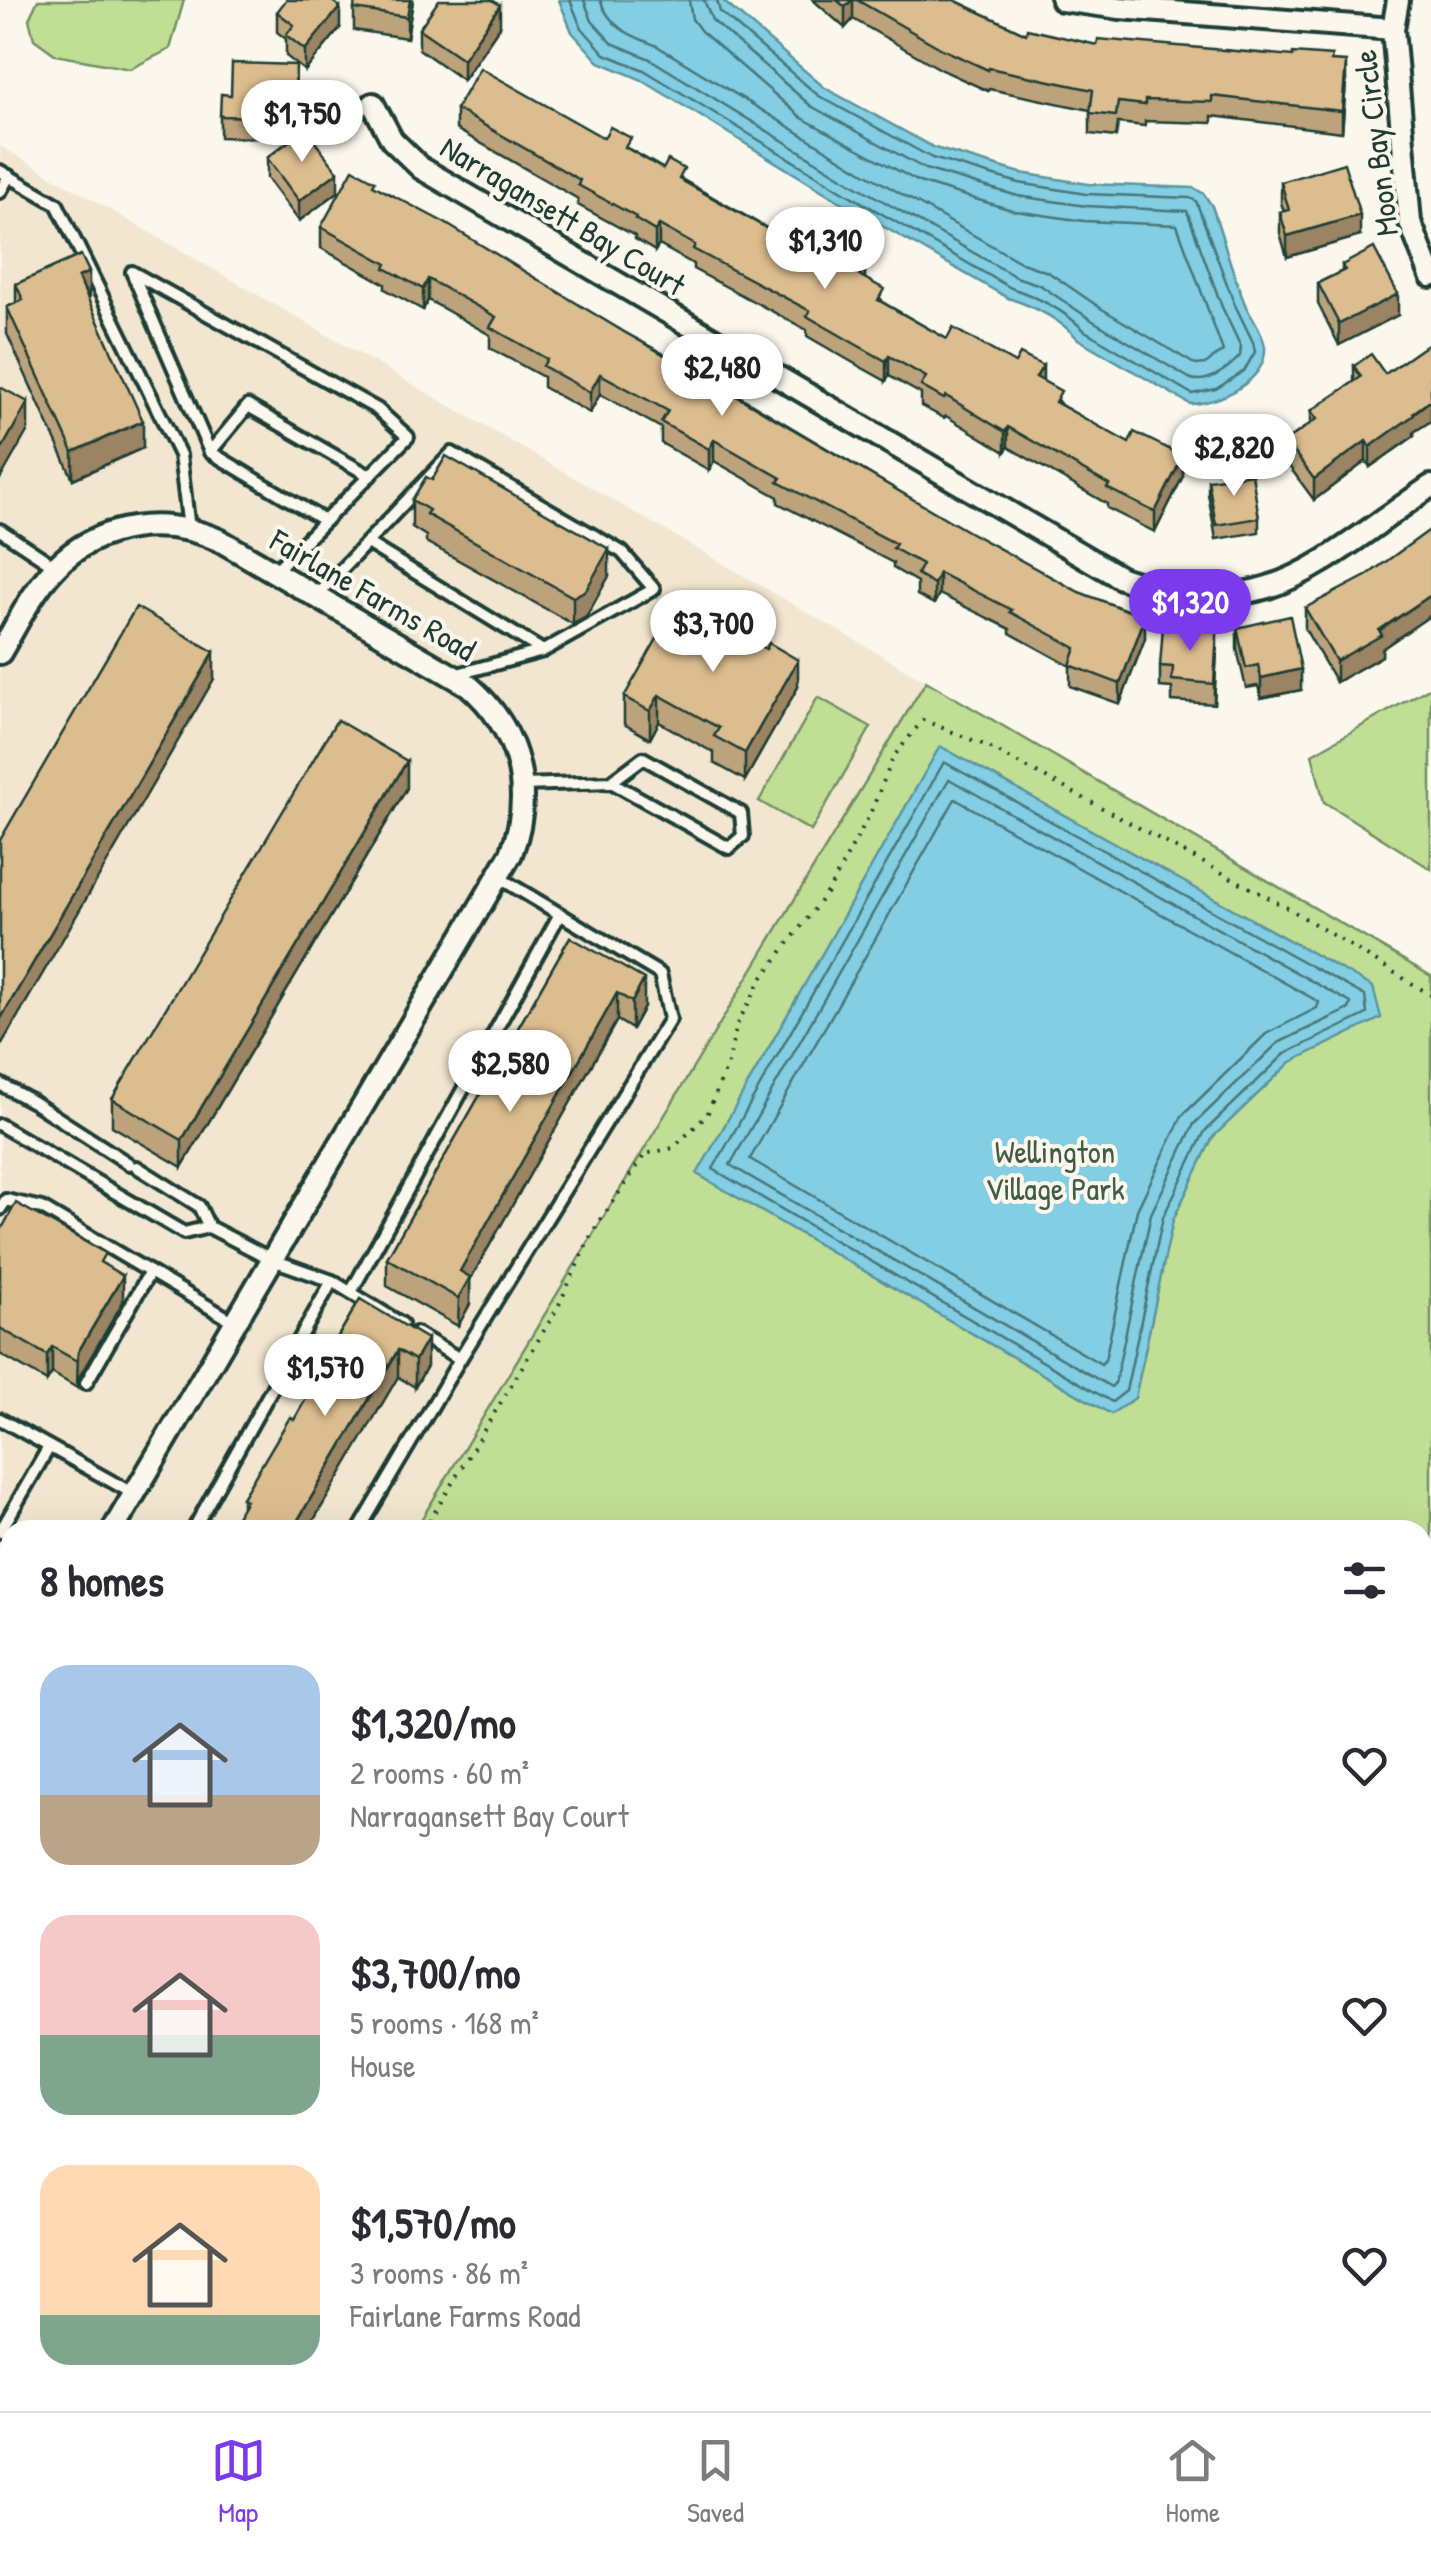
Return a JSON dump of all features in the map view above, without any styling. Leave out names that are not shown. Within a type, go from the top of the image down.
[{"type":"street","points":[[1062,0],[1393,29]]},
{"type":"street","name":"Moon Bay Circle","points":[[1398,0],[1393,29],[1410,222],[1431,276]]},
{"type":"street","name":"Narragansett Bay Court","points":[[373,104],[392,140],[421,168],[1121,578],[1158,590],[1225,598],[1284,584],[1431,486]]},
{"type":"street","name":"Fairlane Farms Road","points":[[1,650],[34,594],[56,567],[82,546],[122,529],[156,525],[189,529],[221,541],[454,675],[480,696],[502,722],[516,752],[523,785],[518,835],[498,877],[119,1520]]},
{"type":"lane","points":[[0,192],[4,174],[57,204],[180,455],[189,529]]},
{"type":"lane","points":[[274,572],[325,521],[370,476],[408,438],[377,409],[132,272],[210,452],[325,521]]},
{"type":"lane","points":[[210,452],[248,406],[370,476]]},
{"type":"lane","points":[[316,596],[452,453],[622,552],[654,589],[542,650],[454,675]]},
{"type":"lane","points":[[0,530],[56,567]]},
{"type":"lane","points":[[368,542],[542,650]]},
{"type":"lane","points":[[523,785],[611,782],[729,848],[743,836],[741,813],[643,758],[611,782]]},
{"type":"lane","points":[[365,1520],[670,1018],[660,974],[498,877]]},
{"type":"lane","points":[[350,1292],[560,914]]},
{"type":"lane","points":[[0,1084],[199,1206],[209,1227],[272,1260],[332,1281],[460,1359]]},
{"type":"lane","points":[[0,1126],[184,1233],[209,1227]]},
{"type":"lane","points":[[0,1210],[6,1200],[42,1208],[236,1322]]},
{"type":"lane","points":[[86,1383],[150,1272]]},
{"type":"lane","points":[[199,1520],[332,1281]]},
{"type":"lane","points":[[0,1419],[134,1494]]},
{"type":"lane","points":[[7,1520],[49,1446]]},
{"type":"path","points":[[430,1520],[557,1309],[592,1233],[646,1154],[673,1148],[707,1115],[728,1064],[737,1024],[763,977],[830,888],[870,814],[894,756],[922,720],[986,746],[1260,894],[1431,995]]},
{"type":"shaded area","points":[[0,146],[926,681],[421,1520],[0,1520]]},
{"type":"green space","points":[[38,0],[184,0],[170,49],[130,69],[56,55],[34,39],[29,19]]},
{"type":"green space","name":"Wellington Village Park","points":[[926,681],[1431,976],[1431,1520],[421,1520]]},
{"type":"green space","points":[[1431,687],[1431,869],[1324,802],[1312,754]]},
{"type":"green space","points":[[818,697],[871,727],[811,831],[759,801]]},
{"type":"water","points":[[559,0],[722,0],[825,88],[935,148],[1021,173],[1088,184],[1194,188],[1212,206],[1240,292],[1264,341],[1264,359],[1250,380],[1239,388],[1214,400],[1190,404],[1078,339],[1046,314],[1008,298],[844,204],[640,79],[599,62],[572,32]]},
{"type":"water","points":[[940,746],[1373,987],[1381,1018],[1291,1062],[1213,1137],[1173,1220],[1135,1398],[1111,1414],[697,1174]]},
{"type":"building","points":[[286,0],[331,0],[340,7],[305,50],[286,35],[294,25],[277,12]]},
{"type":"building","points":[[355,0],[410,0],[407,17],[354,9]]},
{"type":"building","points":[[439,0],[492,0],[500,5],[463,59],[419,29]]},
{"type":"building","points":[[857,0],[954,0],[1026,34],[1027,29],[1097,45],[1098,39],[1332,56],[1331,61],[1346,62],[1342,111],[1212,96],[1212,102],[1118,102],[1116,116],[1090,113],[1093,90],[988,70],[942,49]]},
{"type":"building","points":[[232,63],[296,65],[294,118],[220,116],[221,94],[231,95]]},
{"type":"building","points":[[480,68],[604,138],[610,127],[631,138],[625,147],[663,169],[668,160],[684,169],[679,179],[835,267],[844,251],[865,264],[859,275],[884,289],[878,300],[947,339],[953,328],[1015,363],[1020,354],[1043,366],[1036,377],[1061,391],[1055,402],[1129,443],[1134,432],[1183,456],[1155,512],[1107,488],[1109,485],[1008,427],[1005,432],[946,396],[944,399],[921,386],[926,377],[889,356],[886,361],[857,345],[807,316],[810,311],[693,249],[695,245],[659,225],[655,231],[578,185],[580,180],[456,109]]},
{"type":"building","points":[[305,129],[338,172],[299,201],[267,158]]},
{"type":"building","points":[[1344,163],[1360,215],[1287,236],[1280,212],[1289,210],[1281,182]]},
{"type":"building","points":[[353,169],[375,181],[373,185],[445,223],[624,332],[691,370],[693,365],[717,379],[715,382],[738,397],[969,532],[1079,592],[1145,617],[1120,684],[1070,665],[1076,648],[1012,610],[939,573],[934,584],[917,574],[922,564],[893,548],[896,544],[778,482],[781,478],[714,440],[709,449],[661,422],[668,411],[600,374],[590,392],[543,366],[547,359],[490,327],[496,317],[428,279],[423,289],[321,227]]},
{"type":"building","points":[[1374,248],[1398,294],[1339,324],[1318,283],[1345,270],[1342,265]]},
{"type":"building","points":[[81,255],[89,272],[78,277],[143,421],[73,452],[7,307],[23,300],[16,284]]},
{"type":"building","points":[[1431,342],[1431,400],[1370,447],[1366,441],[1314,479],[1286,441],[1317,419],[1311,411],[1361,377],[1354,366],[1371,354],[1385,374]]},
{"type":"building","points":[[0,387],[28,402],[0,452]]},
{"type":"building","points":[[446,456],[609,549],[586,590],[573,597],[426,514],[429,510],[412,500],[426,477],[432,480]]},
{"type":"building","points":[[1252,474],[1259,518],[1216,525],[1208,480]]},
{"type":"building","points":[[1431,529],[1431,595],[1379,630],[1382,635],[1336,661],[1305,608],[1366,576]]},
{"type":"building","points":[[679,600],[766,649],[769,643],[798,660],[745,753],[714,736],[719,728],[659,695],[650,711],[624,697]]},
{"type":"building","points":[[136,607],[214,652],[0,1020],[0,840]]},
{"type":"building","points":[[1290,616],[1301,669],[1261,678],[1258,665],[1246,668],[1237,628]]},
{"type":"building","points":[[1163,626],[1217,630],[1214,684],[1172,680],[1173,667],[1160,666]]},
{"type":"building","points":[[337,720],[407,761],[182,1140],[112,1099]]},
{"type":"building","points":[[570,937],[644,979],[632,1002],[617,993],[460,1271],[470,1277],[458,1298],[387,1258]]},
{"type":"building","points":[[16,1203],[105,1253],[100,1262],[123,1276],[78,1352],[77,1361],[52,1347],[47,1355],[0,1328],[0,1232]]},
{"type":"building","points":[[360,1299],[427,1339],[415,1360],[398,1350],[298,1520],[235,1520],[246,1500],[242,1498],[290,1417],[294,1420],[316,1381],[313,1379]]}]
